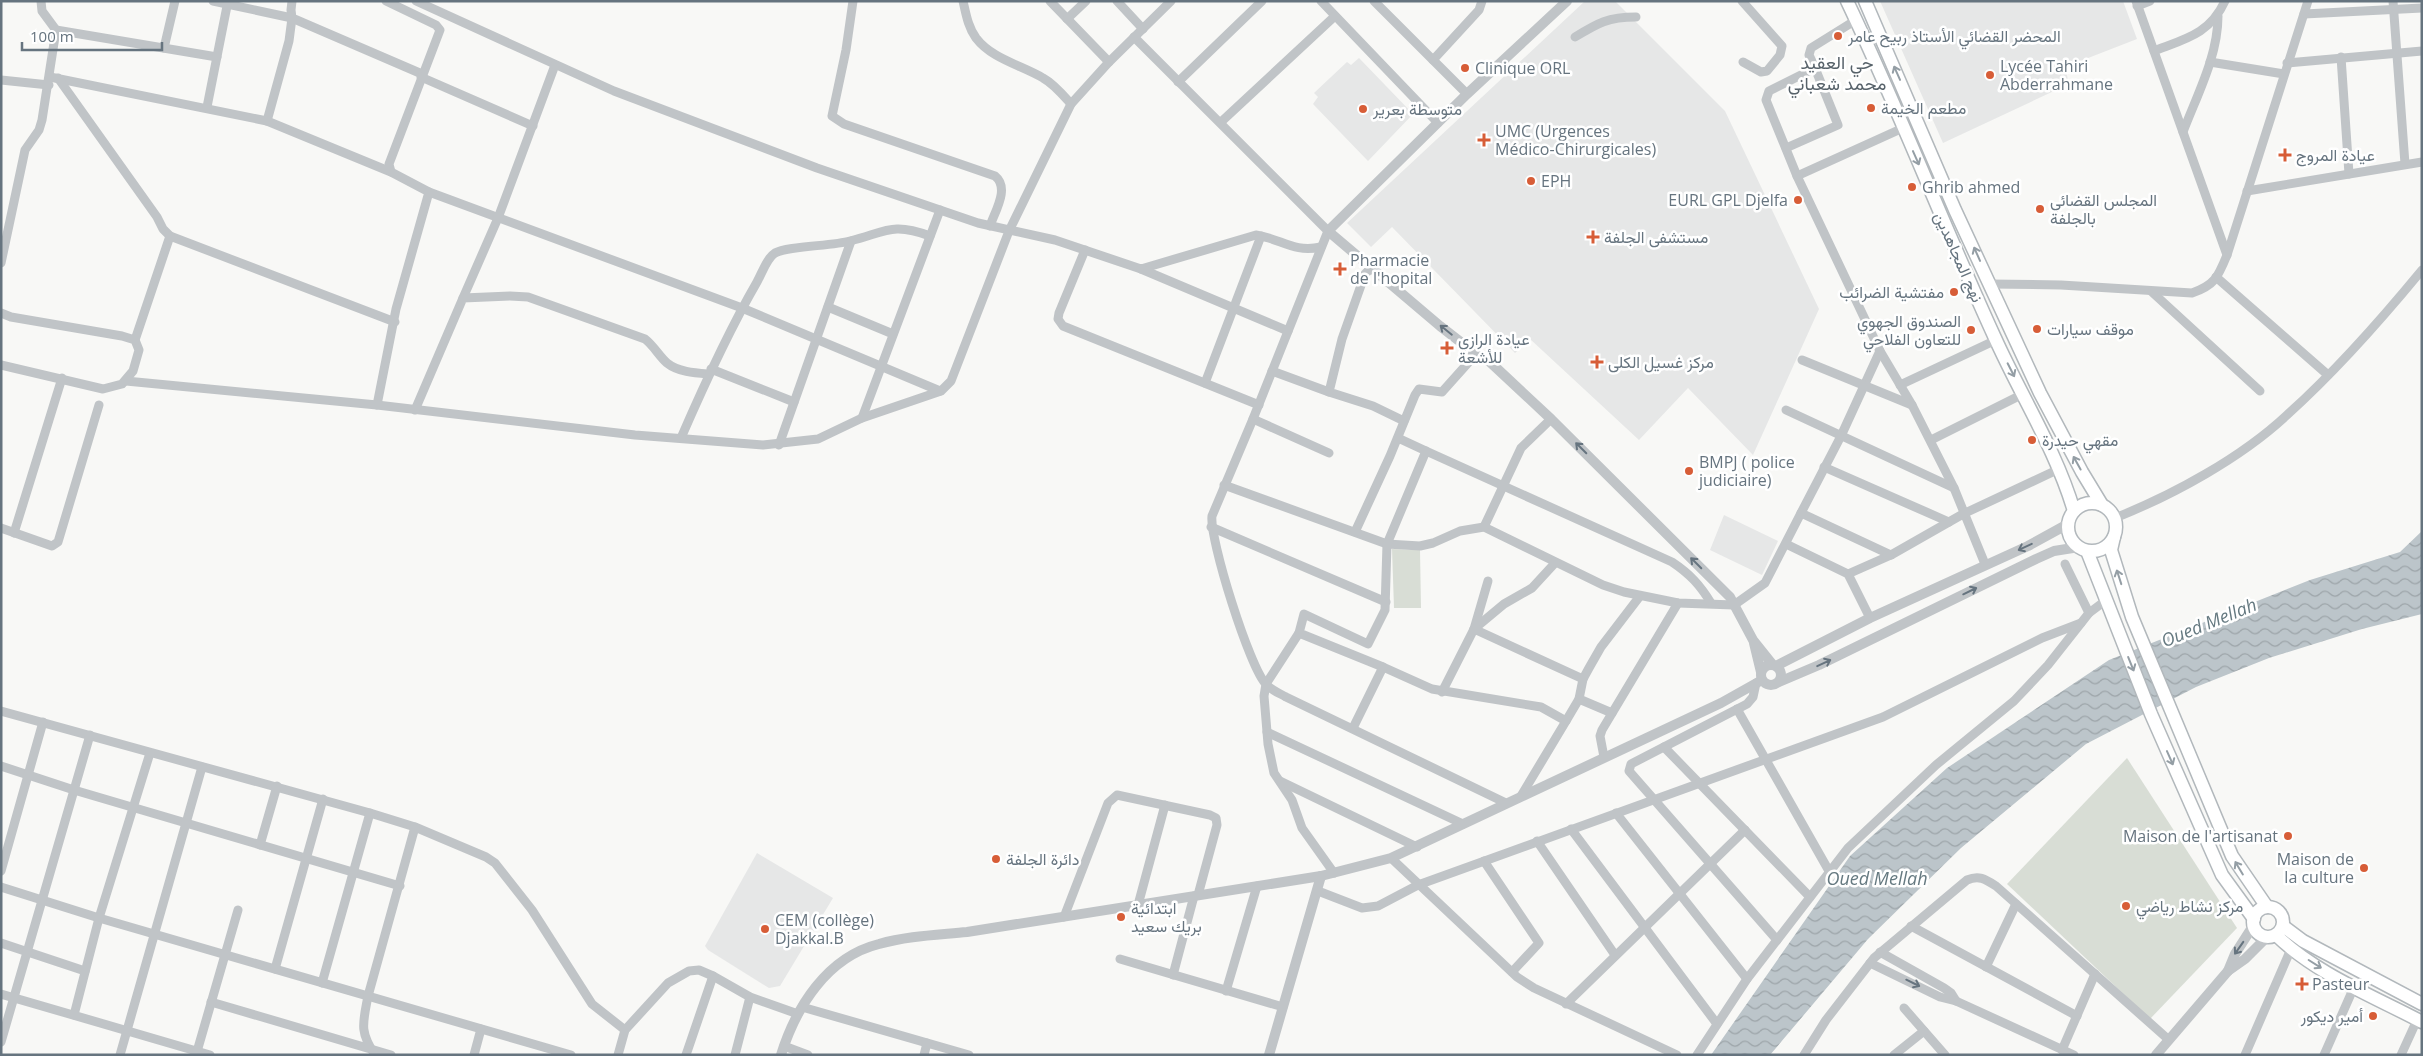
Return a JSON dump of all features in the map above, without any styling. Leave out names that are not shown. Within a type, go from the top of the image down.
[{"type":"main road","name":"نهج المجاهدين","points":[[1847,1],[1996,340],[2058,469],[2074,511]]},
{"type":"main road","name":"نهج المجاهدين","points":[[1865,1],[1990,284],[2058,428],[2102,505]]},
{"type":"main road","points":[[2275,933],[2280,913],[2267,907],[2232,856],[2132,617],[2111,550],[2116,524],[2115,518],[2102,505],[2087,503],[2074,511],[2068,524],[2070,537],[2083,549],[2151,714],[2222,875],[2254,923],[2259,934],[2275,933],[2302,940],[2422,1004]]},
{"type":"main road","points":[[2083,549],[2103,549],[2114,537]]},
{"type":"main road","points":[[2254,923],[2259,910],[2267,907]]},
{"type":"main road","points":[[2275,933],[2291,949],[2354,987],[2419,1021]]},
{"type":"street","points":[[1,263],[25,150],[39,130],[52,80],[56,30],[42,11],[42,1]]},
{"type":"street","points":[[164,48],[175,1]]},
{"type":"street","points":[[214,1],[292,18],[532,126]]},
{"type":"street","points":[[267,121],[289,41],[292,1]]},
{"type":"street","points":[[386,1],[436,26],[440,30],[389,164],[391,172]]},
{"type":"street","points":[[416,1],[614,91],[817,168],[990,226],[1055,240],[1141,269],[1288,331]]},
{"type":"street","points":[[853,1],[846,50],[832,116],[844,124],[995,176],[1001,181],[1003,188],[990,226]]},
{"type":"street","points":[[963,1],[968,22],[975,37],[983,45],[999,56],[1044,79],[1072,104]]},
{"type":"street","points":[[1050,1],[1109,62]]},
{"type":"street","points":[[1067,19],[1086,1]]},
{"type":"street","points":[[1117,1],[1143,29]]},
{"type":"street","points":[[1,365],[103,389],[126,381],[377,405],[681,438],[780,445],[818,439],[862,418],[940,391],[951,381],[1009,231],[1072,104],[1109,62],[1171,1]]},
{"type":"street","points":[[1178,82],[1262,1]]},
{"type":"street","points":[[1321,1],[1438,123]]},
{"type":"street","points":[[1374,1],[1468,94]]},
{"type":"street","points":[[1433,60],[1479,10],[1482,1]]},
{"type":"street","points":[[1506,803],[1286,697],[1266,684],[1248,651],[1211,527],[1212,516],[1224,485],[1259,405],[1328,231],[1468,94],[1567,1]]},
{"type":"street","points":[[1742,1],[1782,46],[1780,55],[1767,71],[1761,72],[1743,62]]},
{"type":"street","points":[[2150,1],[2137,4],[2227,255]]},
{"type":"street","points":[[2154,51],[2200,32],[2218,16],[2226,1]]},
{"type":"street","points":[[1990,284],[2061,285],[2192,293],[2209,287],[2227,255],[2308,1]]},
{"type":"street","points":[[207,107],[228,3]]},
{"type":"street","points":[[2304,14],[2394,5],[2422,8]]},
{"type":"street","points":[[2394,5],[2405,164]]},
{"type":"street","points":[[1221,122],[1335,16]]},
{"type":"street","points":[[2183,132],[2210,62],[2218,33],[2218,16]]},
{"type":"street","points":[[1575,37],[1601,21],[1614,17],[1636,17]]},
{"type":"street","points":[[1786,148],[1838,125],[1809,55],[1811,48],[1856,20]]},
{"type":"street","points":[[56,30],[217,57]]},
{"type":"street","points":[[1134,37],[1328,231],[1476,354],[1490,362],[1551,419],[1732,601],[1753,640],[1782,676],[1779,682]]},
{"type":"street","points":[[2287,63],[2422,51]]},
{"type":"street","points":[[2341,57],[2349,174]]},
{"type":"street","points":[[2210,62],[2284,74]]},
{"type":"street","points":[[415,410],[498,218],[555,65]]},
{"type":"street","points":[[1815,68],[1767,94],[1766,100],[1798,176],[1880,351],[1931,440],[1954,488],[1984,564]]},
{"type":"street","points":[[1,80],[52,80],[207,107],[267,121],[391,172],[429,192],[742,308],[940,391]]},
{"type":"street","points":[[52,80],[157,217],[163,230],[170,236],[395,322]]},
{"type":"street","points":[[1798,176],[1903,128]]},
{"type":"street","points":[[2247,191],[2422,162]]},
{"type":"street","points":[[377,405],[395,322],[396,309],[429,192]]},
{"type":"street","points":[[862,418],[940,210]]},
{"type":"street","points":[[681,438],[710,371],[742,308],[774,254],[785,250],[851,241],[889,229],[900,228],[930,236]]},
{"type":"street","points":[[126,381],[133,371],[139,350],[135,340],[170,236]]},
{"type":"street","points":[[1141,269],[1256,236],[1261,236],[1297,249],[1321,247]]},
{"type":"street","points":[[1205,383],[1261,236]]},
{"type":"street","points":[[780,445],[851,241]]},
{"type":"street","points":[[1085,250],[1059,313],[1059,322],[1063,326],[1259,405]]},
{"type":"street","points":[[1329,392],[1342,338],[1365,274],[1372,267]]},
{"type":"street","points":[[2115,518],[2142,507],[2193,481],[2240,451],[2286,416],[2328,375],[2422,270]]},
{"type":"street","points":[[2216,277],[2328,375]]},
{"type":"street","points":[[2152,292],[2260,391]]},
{"type":"street","points":[[463,298],[528,297],[645,339],[655,347],[665,362],[674,367],[710,371],[794,402]]},
{"type":"street","points":[[828,307],[893,334]]},
{"type":"street","points":[[1,313],[135,340]]},
{"type":"street","points":[[1900,385],[1996,340]]},
{"type":"street","points":[[1224,485],[1387,544],[1420,546],[1433,543],[1460,530],[1484,527],[1603,586],[1640,596],[1678,603],[1732,601],[1765,583],[1841,436],[1880,351]]},
{"type":"street","points":[[1355,532],[1419,389],[1442,392],[1476,354]]},
{"type":"street","points":[[1802,360],[1912,405]]},
{"type":"street","points":[[1272,371],[1373,406],[1404,421]]},
{"type":"street","points":[[14,533],[62,378]]},
{"type":"street","points":[[1931,440],[2023,394]]},
{"type":"street","points":[[1,528],[52,546],[58,542],[99,405]]},
{"type":"street","points":[[1786,410],[1954,488]]},
{"type":"street","points":[[1253,419],[1328,454]]},
{"type":"street","points":[[1484,527],[1505,487],[1521,448],[1551,419]]},
{"type":"street","points":[[1398,438],[1672,562],[1695,580],[1711,603]]},
{"type":"street","points":[[1360,656],[1382,618],[1386,602],[1387,544],[1426,450]]},
{"type":"street","points":[[1824,467],[1949,522]]},
{"type":"street","points":[[1848,574],[1891,555],[1964,514],[2058,469]]},
{"type":"street","points":[[1801,513],[1891,555]]},
{"type":"street","points":[[1777,940],[1629,771],[1631,764],[1737,709],[1753,697],[1766,667],[1775,666],[1870,618],[1984,564],[2028,546],[2068,524]]},
{"type":"street","points":[[1211,527],[1386,602]]},
{"type":"street","points":[[1786,544],[1848,574],[1870,618]]},
{"type":"street","points":[[1753,640],[1760,678],[1768,686],[1819,665],[2054,551],[2083,549]]},
{"type":"street","points":[[1474,629],[1504,604],[1532,588],[1555,563]]},
{"type":"street","points":[[2065,564],[2089,613]]},
{"type":"street","points":[[1442,692],[1474,629],[1488,581]]},
{"type":"street","points":[[1521,796],[1578,699],[1583,678],[1601,647],[1640,596]]},
{"type":"street","points":[[1697,1055],[1747,979],[1848,848],[1936,765],[2014,701],[2048,665],[2089,613],[2105,601]]},
{"type":"street","points":[[1604,757],[1600,736],[1678,603]]},
{"type":"street","points":[[1334,873],[1302,828],[1292,800],[1272,768],[1264,696],[1266,684],[1299,633],[1304,614],[1368,644]]},
{"type":"street","points":[[1318,891],[1352,906],[1370,908],[1378,906],[1418,885],[1883,717],[2042,638],[2081,623]]},
{"type":"street","points":[[1474,629],[1583,678]]},
{"type":"street","points":[[1299,633],[1360,656],[1442,692],[1541,707],[1566,721]]},
{"type":"street","points":[[1353,728],[1383,667]]},
{"type":"street","points":[[808,1055],[782,1050],[800,1010],[830,969],[844,959],[878,944],[1064,917],[1321,876],[1391,858],[1721,703],[1760,678]]},
{"type":"street","points":[[1578,699],[1612,713]]},
{"type":"street","points":[[1737,709],[1829,871]]},
{"type":"street","points":[[1,711],[323,799],[415,827],[469,849],[495,863],[532,910],[592,1004],[625,1030]]},
{"type":"street","points":[[1,871],[44,722]]},
{"type":"street","points":[[1267,732],[1463,824]]},
{"type":"street","points":[[1,1042],[44,900],[90,735]]},
{"type":"street","points":[[1664,746],[1810,897]]},
{"type":"street","points":[[74,1015],[99,918],[150,753]]},
{"type":"street","points":[[1,766],[133,808],[400,886]]},
{"type":"street","points":[[120,1055],[202,767]]},
{"type":"street","points":[[1278,780],[1417,847]]},
{"type":"street","points":[[260,845],[277,786]]},
{"type":"street","points":[[1064,917],[1108,803],[1112,798],[1117,795],[1125,796],[1210,815],[1218,821],[1173,974]]},
{"type":"street","points":[[275,969],[308,859],[323,799]]},
{"type":"street","points":[[1138,905],[1165,805]]},
{"type":"street","points":[[322,983],[370,813]]},
{"type":"street","points":[[1616,813],[1747,979]]},
{"type":"street","points":[[373,1052],[362,1031],[368,996],[415,827]]},
{"type":"street","points":[[1571,829],[1643,928],[1717,1024]]},
{"type":"street","points":[[1566,1004],[1678,893],[1745,830]]},
{"type":"street","points":[[1538,841],[1615,955]]},
{"type":"street","points":[[1391,858],[1512,972],[1534,988],[1677,1055]]},
{"type":"street","points":[[1484,861],[1539,940],[1536,948],[1512,972]]},
{"type":"street","points":[[1269,1055],[1321,876]]},
{"type":"street","points":[[1804,1055],[1826,1020],[1880,952],[1967,880],[1975,876],[1986,879],[2016,904],[2169,1040]]},
{"type":"street","points":[[1226,991],[1257,886]]},
{"type":"street","points":[[1,887],[99,918],[571,1055]]},
{"type":"street","points":[[1986,967],[2016,904]]},
{"type":"street","points":[[196,1053],[238,910]]},
{"type":"street","points":[[2228,971],[2232,958],[2254,923]]},
{"type":"street","points":[[1911,926],[2077,1016]]},
{"type":"street","points":[[2156,1055],[2228,971],[2275,933]]},
{"type":"street","points":[[1,943],[85,971]]},
{"type":"street","points":[[2245,1055],[2291,949]]},
{"type":"street","points":[[1880,952],[1944,988],[1951,993],[1956,1001]]},
{"type":"street","points":[[1120,959],[1283,1008]]},
{"type":"street","points":[[1870,963],[1940,997],[1956,1001],[2074,1055]]},
{"type":"street","points":[[618,1055],[625,1030],[668,983],[689,971],[699,970],[750,997],[969,1055]]},
{"type":"street","points":[[2062,1050],[2095,974]]},
{"type":"street","points":[[686,1055],[712,976]]},
{"type":"street","points":[[2324,1055],[2354,987]]},
{"type":"street","points":[[1,994],[127,1030],[196,1053],[210,1055]]},
{"type":"street","points":[[735,1055],[750,997]]},
{"type":"street","points":[[211,1002],[373,1052],[391,1055]]},
{"type":"street","points":[[1904,1008],[1945,1055]]},
{"type":"street","points":[[2401,1055],[2419,1021]]},
{"type":"street","points":[[474,1055],[481,1029]]},
{"type":"street","points":[[1894,1055],[1924,1032]]},
{"type":"street","points":[[924,1055],[928,1044]]},
{"type":"shaded area","name":"مستشفى الجلفة","points":[[1585,1],[1615,1],[1725,111],[1819,309],[1753,455],[1688,388],[1639,440],[1530,339],[1515,353],[1392,227],[1371,247],[1347,223]]},
{"type":"shaded area","name":"Lycée Tahiri Abderrahmane","points":[[1880,1],[2123,1],[2137,39],[2065,67],[2069,84],[1943,143]]},
{"type":"shaded area","name":"متوسطة بعرير","points":[[1359,58],[1413,114],[1368,161],[1313,104],[1318,97],[1314,93],[1347,62],[1351,65]]},
{"type":"shaded area","points":[[1724,515],[1778,541],[1762,575],[1710,550]]},
{"type":"shaded area","points":[[1392,549],[1420,550],[1421,608],[1394,608]]},
{"type":"shaded area","name":"مركز نشاط رياضي","points":[[2127,758],[2237,928],[2150,1019],[2007,884]]},
{"type":"shaded area","name":"CEM (collège) Djakkal.B","points":[[757,853],[833,898],[780,986],[769,988],[708,950],[705,946]]},
{"type":"water","name":"Oued Mellah","points":[[2422,531],[2422,614],[2362,629],[2269,658],[2196,687],[2086,744],[1961,848],[1868,939],[1770,1055],[1711,1055],[1850,856],[1947,768],[2109,660],[2310,580],[2400,552]]},
{"type":"place","name":"المحضر القضائي الأستاذ ربيح عامر","points":[[1838,36]]},
{"type":"place","name":"Clinique ORL","points":[[1465,68]]},
{"type":"place","name":"Lycée Tahiri Abderrahmane","points":[[1990,75]]},
{"type":"place","name":"مطعم الخيمة","points":[[1871,108]]},
{"type":"place","name":"متوسطة بعرير","points":[[1363,109]]},
{"type":"place","name":"UMC (Urgences Médico-Chirurgicales)","points":[[1484,140]]},
{"type":"place","name":"عيادة المروج","points":[[2285,155]]},
{"type":"place","name":"EPH","points":[[1531,181]]},
{"type":"place","name":"Ghrib ahmed","points":[[1912,187]]},
{"type":"place","name":"EURL GPL Djelfa","points":[[1798,200]]},
{"type":"place","name":"المجلس القضائي بالجلفة","points":[[2040,209]]},
{"type":"place","name":"مستشفى الجلفة","points":[[1593,237]]},
{"type":"place","name":"Pharmacie de l'hopital","points":[[1340,269]]},
{"type":"place","name":"مفتشية الضرائب","points":[[1954,292]]},
{"type":"place","name":"موقف سيارات","points":[[2037,329]]},
{"type":"place","name":"الصندوق الجهوي للتعاون الفلاحي","points":[[1971,330]]},
{"type":"place","name":"عيادة الرازي للأشعة","points":[[1447,348]]},
{"type":"place","name":"مركز غسيل الكلى","points":[[1597,362]]},
{"type":"place","name":"مقهي حيدرة","points":[[2032,440]]},
{"type":"place","name":"BMPJ ( police judiciaire)","points":[[1689,471]]},
{"type":"place","name":"Maison de l'artisanat","points":[[2288,836]]},
{"type":"place","name":"دائرة الجلفة","points":[[996,859]]},
{"type":"place","name":"Maison de la culture","points":[[2364,868]]},
{"type":"place","name":"مركز نشاط رياضي","points":[[2126,906]]},
{"type":"place","name":"ابتدائية بريك سعيد","points":[[1121,917]]},
{"type":"place","name":"CEM (collège) Djakkal.B","points":[[765,929]]},
{"type":"place","name":"Pasteur","points":[[2302,984]]},
{"type":"place","name":"أمير ديكور","points":[[2373,1016]]},
{"type":"district","name":"حي العقيد محمد شعباني","points":[[1837,73]]}]
